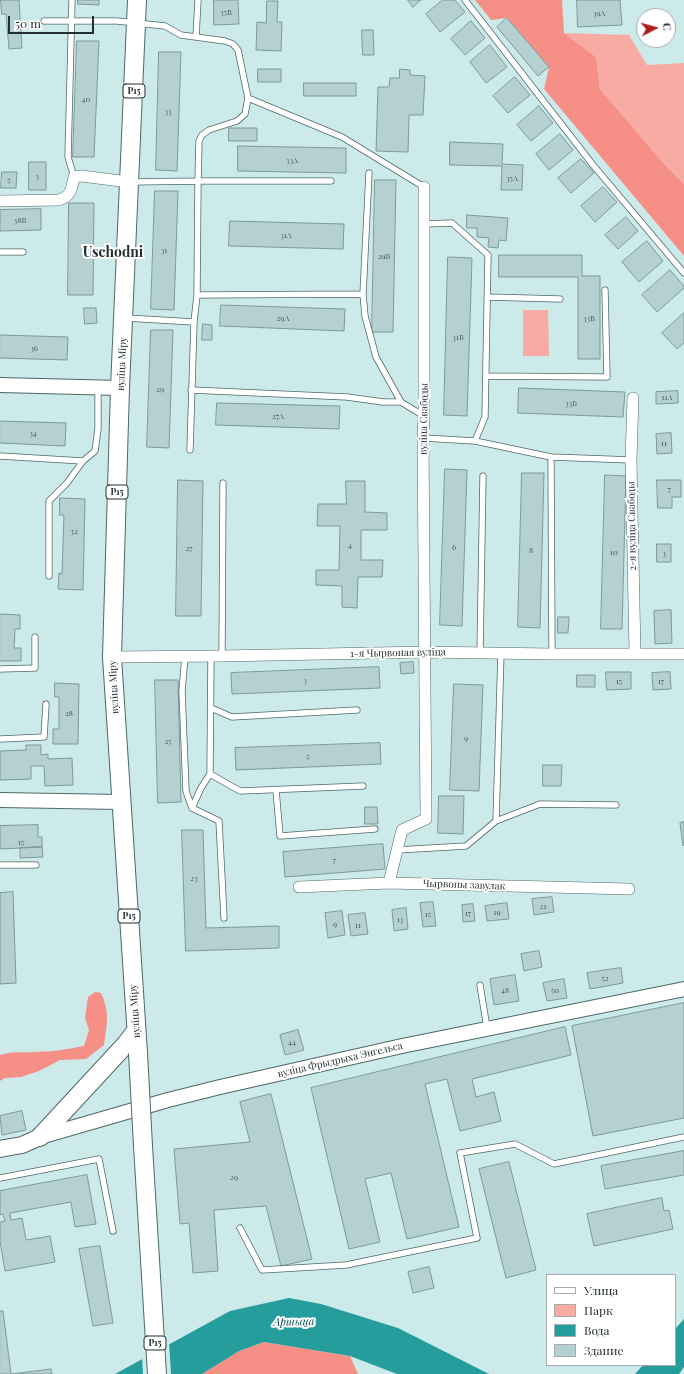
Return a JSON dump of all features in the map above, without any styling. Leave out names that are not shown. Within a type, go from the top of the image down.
[{"type":"main road","name":"вуліца Міру","points":[[137,0],[120,388],[112,657],[157,1374]]},
{"type":"main road","points":[[40,1137],[126,1044],[136,1031]]},
{"type":"main road","name":"вуліца Фрыдрыха Энгельса","points":[[0,1149],[22,1145],[40,1137]]},
{"type":"street","points":[[0,201],[59,200],[67,197],[71,192],[74,177],[81,176],[129,182]]},
{"type":"street","name":"вуліца Свабоды","points":[[397,850],[402,830],[426,819],[423,438],[424,187]]},
{"type":"street","points":[[0,385],[120,388]]},
{"type":"street","name":"2-я вуліца Свабоды","points":[[633,398],[631,460],[635,653]]},
{"type":"street","name":"1-я Чырвоная вуліца","points":[[112,657],[424,652],[684,654]]},
{"type":"street","points":[[0,800],[121,802]]},
{"type":"street","points":[[390,883],[397,850]]},
{"type":"street","name":"Чырвоны завулак","points":[[299,887],[390,883],[630,890]]},
{"type":"street","name":"вуліца Фрыдрыха Энгельса","points":[[40,1137],[168,1100],[394,1048],[684,989]]},
{"type":"lane","points":[[72,0],[68,157],[74,177]]},
{"type":"lane","points":[[196,37],[198,0]]},
{"type":"lane","points":[[465,0],[593,165],[684,273]]},
{"type":"lane","points":[[44,21],[117,21],[166,26],[180,35],[225,41],[233,44],[238,50],[248,98],[245,114],[237,121],[209,130],[202,134],[199,141],[197,295],[194,322],[190,450]]},
{"type":"lane","points":[[248,98],[342,136],[424,187]]},
{"type":"lane","points":[[369,173],[364,294],[365,316],[376,357],[401,402],[424,416]]},
{"type":"lane","points":[[129,182],[330,181]]},
{"type":"lane","points":[[423,224],[452,223],[488,255],[485,417],[475,441]]},
{"type":"lane","points":[[0,252],[23,252]]},
{"type":"lane","points":[[486,376],[607,377],[605,290]]},
{"type":"lane","points":[[197,295],[364,294]]},
{"type":"lane","points":[[487,297],[560,299]]},
{"type":"lane","points":[[124,318],[194,322]]},
{"type":"lane","points":[[49,576],[49,501],[67,483],[83,461],[94,450],[98,429],[98,388]]},
{"type":"lane","points":[[191,390],[347,397],[382,402],[401,402]]},
{"type":"lane","points":[[423,438],[475,441],[551,457],[631,460]]},
{"type":"lane","points":[[0,456],[83,461]]},
{"type":"lane","points":[[551,457],[552,654]]},
{"type":"lane","points":[[480,652],[483,476]]},
{"type":"lane","points":[[192,808],[201,788],[210,774],[212,708],[217,656],[223,483]]},
{"type":"lane","points":[[0,669],[35,668],[35,637]]},
{"type":"lane","points":[[496,821],[501,653]]},
{"type":"lane","points":[[185,656],[182,692],[186,791],[192,808],[219,821],[224,918]]},
{"type":"lane","points":[[0,739],[44,737],[46,704]]},
{"type":"lane","points":[[212,708],[232,717],[357,710]]},
{"type":"lane","points":[[210,774],[240,791],[363,786]]},
{"type":"lane","points":[[276,790],[280,836],[375,829]]},
{"type":"lane","points":[[397,850],[466,846],[496,821],[540,804],[616,805]]},
{"type":"lane","points":[[0,865],[36,865]]},
{"type":"lane","points":[[480,985],[487,1028]]},
{"type":"lane","points":[[240,1228],[262,1270],[346,1265],[477,1238],[460,1154],[514,1144],[554,1164],[684,1137]]},
{"type":"lane","points":[[0,1178],[99,1159],[113,1231]]},
{"type":"green space","points":[[564,33],[629,35],[647,65],[684,63],[684,184],[666,166],[600,89],[596,57]]},
{"type":"green space","points":[[523,310],[548,310],[549,356],[523,356]]},
{"type":"shaded area","points":[[475,0],[562,0],[564,33],[596,57],[600,89],[666,166],[684,184],[684,256],[544,89],[549,67],[507,18],[491,20]]},
{"type":"shaded area","points":[[95,992],[101,993],[106,1006],[107,1025],[104,1045],[86,1059],[60,1060],[39,1071],[21,1077],[5,1078],[0,1081],[0,1055],[53,1051],[84,1046],[89,1030],[85,1018],[88,997]]},
{"type":"shaded area","points":[[264,1342],[350,1356],[358,1374],[202,1374],[239,1351]]},
{"type":"water","name":"Аршыца","points":[[289,1298],[321,1304],[398,1328],[489,1374],[397,1374],[350,1356],[264,1342],[239,1351],[202,1374],[115,1374],[230,1311]]},
{"type":"water","points":[[684,1319],[684,1367],[679,1374],[635,1374],[642,1366],[676,1366],[676,1328]]},
{"type":"pier","points":[[169,1342],[171,1374],[143,1374],[142,1357]]},
{"type":"building","points":[[1,0],[19,0],[22,48],[9,49],[6,14],[2,14]]},
{"type":"building","points":[[78,0],[99,0],[99,5],[78,4]]},
{"type":"building","points":[[214,0],[238,0],[239,24],[214,25]]},
{"type":"building","points":[[408,0],[421,0],[413,7]]},
{"type":"building","points":[[443,0],[455,0],[465,12],[440,32],[426,14]]},
{"type":"building","points":[[577,0],[620,0],[622,25],[578,27]]},
{"type":"building","points":[[267,1],[278,1],[277,22],[282,22],[281,51],[256,50],[257,22],[266,23]]},
{"type":"building","points":[[507,18],[549,67],[538,76],[497,27]]},
{"type":"building","points":[[471,21],[485,38],[465,55],[451,39]]},
{"type":"building","points":[[362,30],[373,30],[374,55],[363,55]]},
{"type":"building","points":[[77,41],[99,41],[94,157],[73,157]]},
{"type":"building","points":[[490,45],[507,67],[486,83],[470,62]]},
{"type":"building","points":[[159,52],[181,52],[177,171],[156,170]]},
{"type":"building","points":[[258,69],[281,69],[281,82],[258,82]]},
{"type":"building","points":[[400,69],[410,70],[410,75],[425,76],[423,115],[409,115],[408,152],[376,151],[378,87],[389,87],[390,78],[399,78]]},
{"type":"building","points":[[515,77],[530,95],[508,113],[493,96]]},
{"type":"building","points":[[304,83],[356,83],[356,96],[304,96]]},
{"type":"building","points":[[539,106],[553,123],[531,141],[517,125]]},
{"type":"building","points":[[229,128],[257,128],[257,141],[229,141]]},
{"type":"building","points":[[560,134],[573,150],[549,170],[536,154]]},
{"type":"building","points":[[450,142],[503,144],[502,164],[523,165],[522,190],[501,190],[502,166],[450,165]]},
{"type":"building","points":[[238,146],[346,148],[346,173],[238,171]]},
{"type":"building","points":[[581,159],[594,173],[571,193],[558,178]]},
{"type":"building","points":[[29,162],[46,162],[46,190],[29,190]]},
{"type":"building","points":[[2,172],[17,172],[16,188],[1,188]]},
{"type":"building","points":[[375,180],[396,180],[393,332],[372,332]]},
{"type":"building","points":[[603,187],[617,202],[595,222],[581,206]]},
{"type":"building","points":[[155,191],[178,191],[174,310],[151,309]]},
{"type":"building","points":[[69,203],[94,203],[93,295],[68,295]]},
{"type":"building","points":[[41,209],[41,230],[0,231],[0,210]]},
{"type":"building","points":[[467,215],[508,218],[506,241],[499,240],[498,248],[488,247],[489,238],[477,237],[477,228],[467,228]]},
{"type":"building","points":[[626,217],[638,231],[618,249],[605,235]]},
{"type":"building","points":[[230,221],[344,224],[343,249],[229,246]]},
{"type":"building","points":[[647,241],[663,261],[639,282],[622,262]]},
{"type":"building","points":[[499,255],[582,255],[582,276],[600,276],[600,359],[578,359],[578,277],[499,277]]},
{"type":"building","points":[[448,257],[472,258],[467,416],[444,415]]},
{"type":"building","points":[[670,270],[684,286],[684,288],[657,312],[642,295]]},
{"type":"building","points":[[221,305],[345,309],[344,331],[220,326]]},
{"type":"building","points":[[84,308],[96,308],[97,323],[85,324]]},
{"type":"building","points":[[684,313],[684,343],[677,349],[662,333]]},
{"type":"building","points":[[203,324],[212,325],[212,340],[202,340]]},
{"type":"building","points":[[151,330],[173,330],[169,448],[147,447]]},
{"type":"building","points":[[0,335],[68,337],[67,360],[0,358]]},
{"type":"building","points":[[519,388],[625,392],[623,417],[518,413]]},
{"type":"building","points":[[678,391],[678,403],[656,404],[656,392]]},
{"type":"building","points":[[217,403],[340,406],[339,429],[216,425]]},
{"type":"building","points":[[0,421],[66,423],[65,446],[0,443]]},
{"type":"building","points":[[671,433],[672,453],[657,454],[656,434]]},
{"type":"building","points":[[445,469],[467,470],[462,626],[440,625]]},
{"type":"building","points":[[522,473],[544,473],[540,628],[518,627]]},
{"type":"building","points":[[605,475],[626,476],[622,629],[601,629]]},
{"type":"building","points":[[178,480],[203,481],[201,616],[176,616]]},
{"type":"building","points":[[657,480],[681,480],[681,497],[672,497],[672,508],[658,508]]},
{"type":"building","points":[[346,481],[365,481],[365,512],[387,513],[387,530],[361,530],[361,560],[383,560],[382,577],[358,577],[357,608],[342,607],[342,586],[316,585],[316,570],[339,570],[340,526],[317,526],[318,504],[346,504]]},
{"type":"building","points":[[60,498],[85,499],[83,590],[58,589],[59,573],[62,574],[64,515],[60,515]]},
{"type":"building","points":[[657,544],[671,544],[671,562],[657,562]]},
{"type":"building","points":[[671,610],[672,643],[655,644],[654,611]]},
{"type":"building","points":[[0,614],[20,615],[20,629],[15,629],[14,648],[21,648],[21,661],[0,661]]},
{"type":"building","points":[[558,617],[569,617],[568,633],[558,633]]},
{"type":"building","points":[[413,662],[414,673],[401,674],[400,663]]},
{"type":"building","points":[[379,667],[380,688],[232,694],[231,673]]},
{"type":"building","points":[[606,672],[631,672],[631,689],[607,690]]},
{"type":"building","points":[[670,672],[671,689],[653,690],[652,673]]},
{"type":"building","points":[[577,675],[595,675],[595,687],[577,687]]},
{"type":"building","points":[[155,680],[178,680],[181,802],[158,803]]},
{"type":"building","points":[[55,683],[79,684],[78,744],[53,744],[53,729],[59,729],[59,697],[55,697]]},
{"type":"building","points":[[454,684],[483,685],[479,791],[450,790]]},
{"type":"building","points":[[380,743],[381,764],[236,770],[235,748]]},
{"type":"building","points":[[26,745],[41,745],[41,755],[48,754],[48,759],[72,758],[73,785],[45,786],[44,766],[31,766],[31,779],[0,780],[0,751],[26,750]]},
{"type":"building","points":[[543,765],[562,765],[561,786],[543,786]]},
{"type":"building","points":[[439,796],[464,796],[463,834],[438,833]]},
{"type":"building","points":[[365,807],[377,807],[378,824],[365,824]]},
{"type":"building","points":[[684,822],[684,845],[683,846],[680,823]]},
{"type":"building","points":[[38,825],[38,837],[42,837],[42,847],[0,849],[0,826]]},
{"type":"building","points":[[182,830],[203,830],[206,928],[279,926],[279,948],[186,951]]},
{"type":"building","points":[[383,844],[385,869],[285,877],[283,852]]},
{"type":"building","points":[[42,847],[43,857],[20,858],[20,848]]},
{"type":"building","points":[[13,892],[16,983],[0,984],[0,893]]},
{"type":"building","points":[[552,897],[554,912],[534,915],[532,899]]},
{"type":"building","points":[[433,902],[436,926],[423,927],[420,903]]},
{"type":"building","points":[[507,903],[509,919],[487,921],[485,906]]},
{"type":"building","points":[[473,904],[475,921],[463,922],[462,905]]},
{"type":"building","points":[[406,908],[408,929],[394,931],[392,910]]},
{"type":"building","points":[[342,911],[345,935],[328,938],[325,913]]},
{"type":"building","points":[[365,913],[368,934],[351,936],[348,915]]},
{"type":"building","points":[[539,951],[542,967],[524,971],[521,954]]},
{"type":"building","points":[[621,968],[623,983],[590,989],[587,973]]},
{"type":"building","points":[[515,975],[519,1001],[494,1005],[490,979]]},
{"type":"building","points":[[564,979],[567,998],[547,1001],[543,983]]},
{"type":"building","points":[[684,1003],[684,1118],[593,1136],[572,1026]]},
{"type":"building","points":[[565,1027],[571,1055],[472,1079],[476,1097],[494,1092],[501,1121],[460,1131],[447,1079],[425,1084],[459,1227],[407,1239],[391,1173],[365,1179],[380,1242],[349,1249],[311,1088]]},
{"type":"building","points":[[298,1030],[304,1050],[285,1055],[280,1035]]},
{"type":"building","points":[[271,1094],[312,1259],[281,1266],[266,1206],[214,1210],[218,1271],[193,1273],[189,1223],[180,1224],[174,1149],[250,1142],[240,1102]]},
{"type":"building","points":[[22,1111],[26,1130],[2,1135],[0,1116]]},
{"type":"building","points":[[684,1151],[684,1175],[605,1189],[601,1166]]},
{"type":"building","points":[[509,1162],[536,1270],[506,1278],[479,1169]]},
{"type":"building","points":[[87,1175],[96,1224],[75,1227],[71,1202],[10,1213],[11,1220],[22,1218],[26,1240],[50,1236],[55,1262],[5,1271],[0,1241],[0,1222],[5,1221],[3,1214],[0,1215],[0,1191]]},
{"type":"building","points":[[662,1198],[664,1211],[669,1210],[673,1229],[594,1246],[587,1214]]},
{"type":"building","points":[[100,1246],[113,1323],[93,1326],[79,1249]]},
{"type":"building","points":[[429,1267],[434,1288],[413,1293],[408,1272]]},
{"type":"building","points":[[0,1311],[3,1311],[11,1374],[0,1374]]},
{"type":"building","points":[[51,1369],[52,1374],[11,1374]]},
{"type":"district","name":"Uschodni","points":[[113,253]]}]
